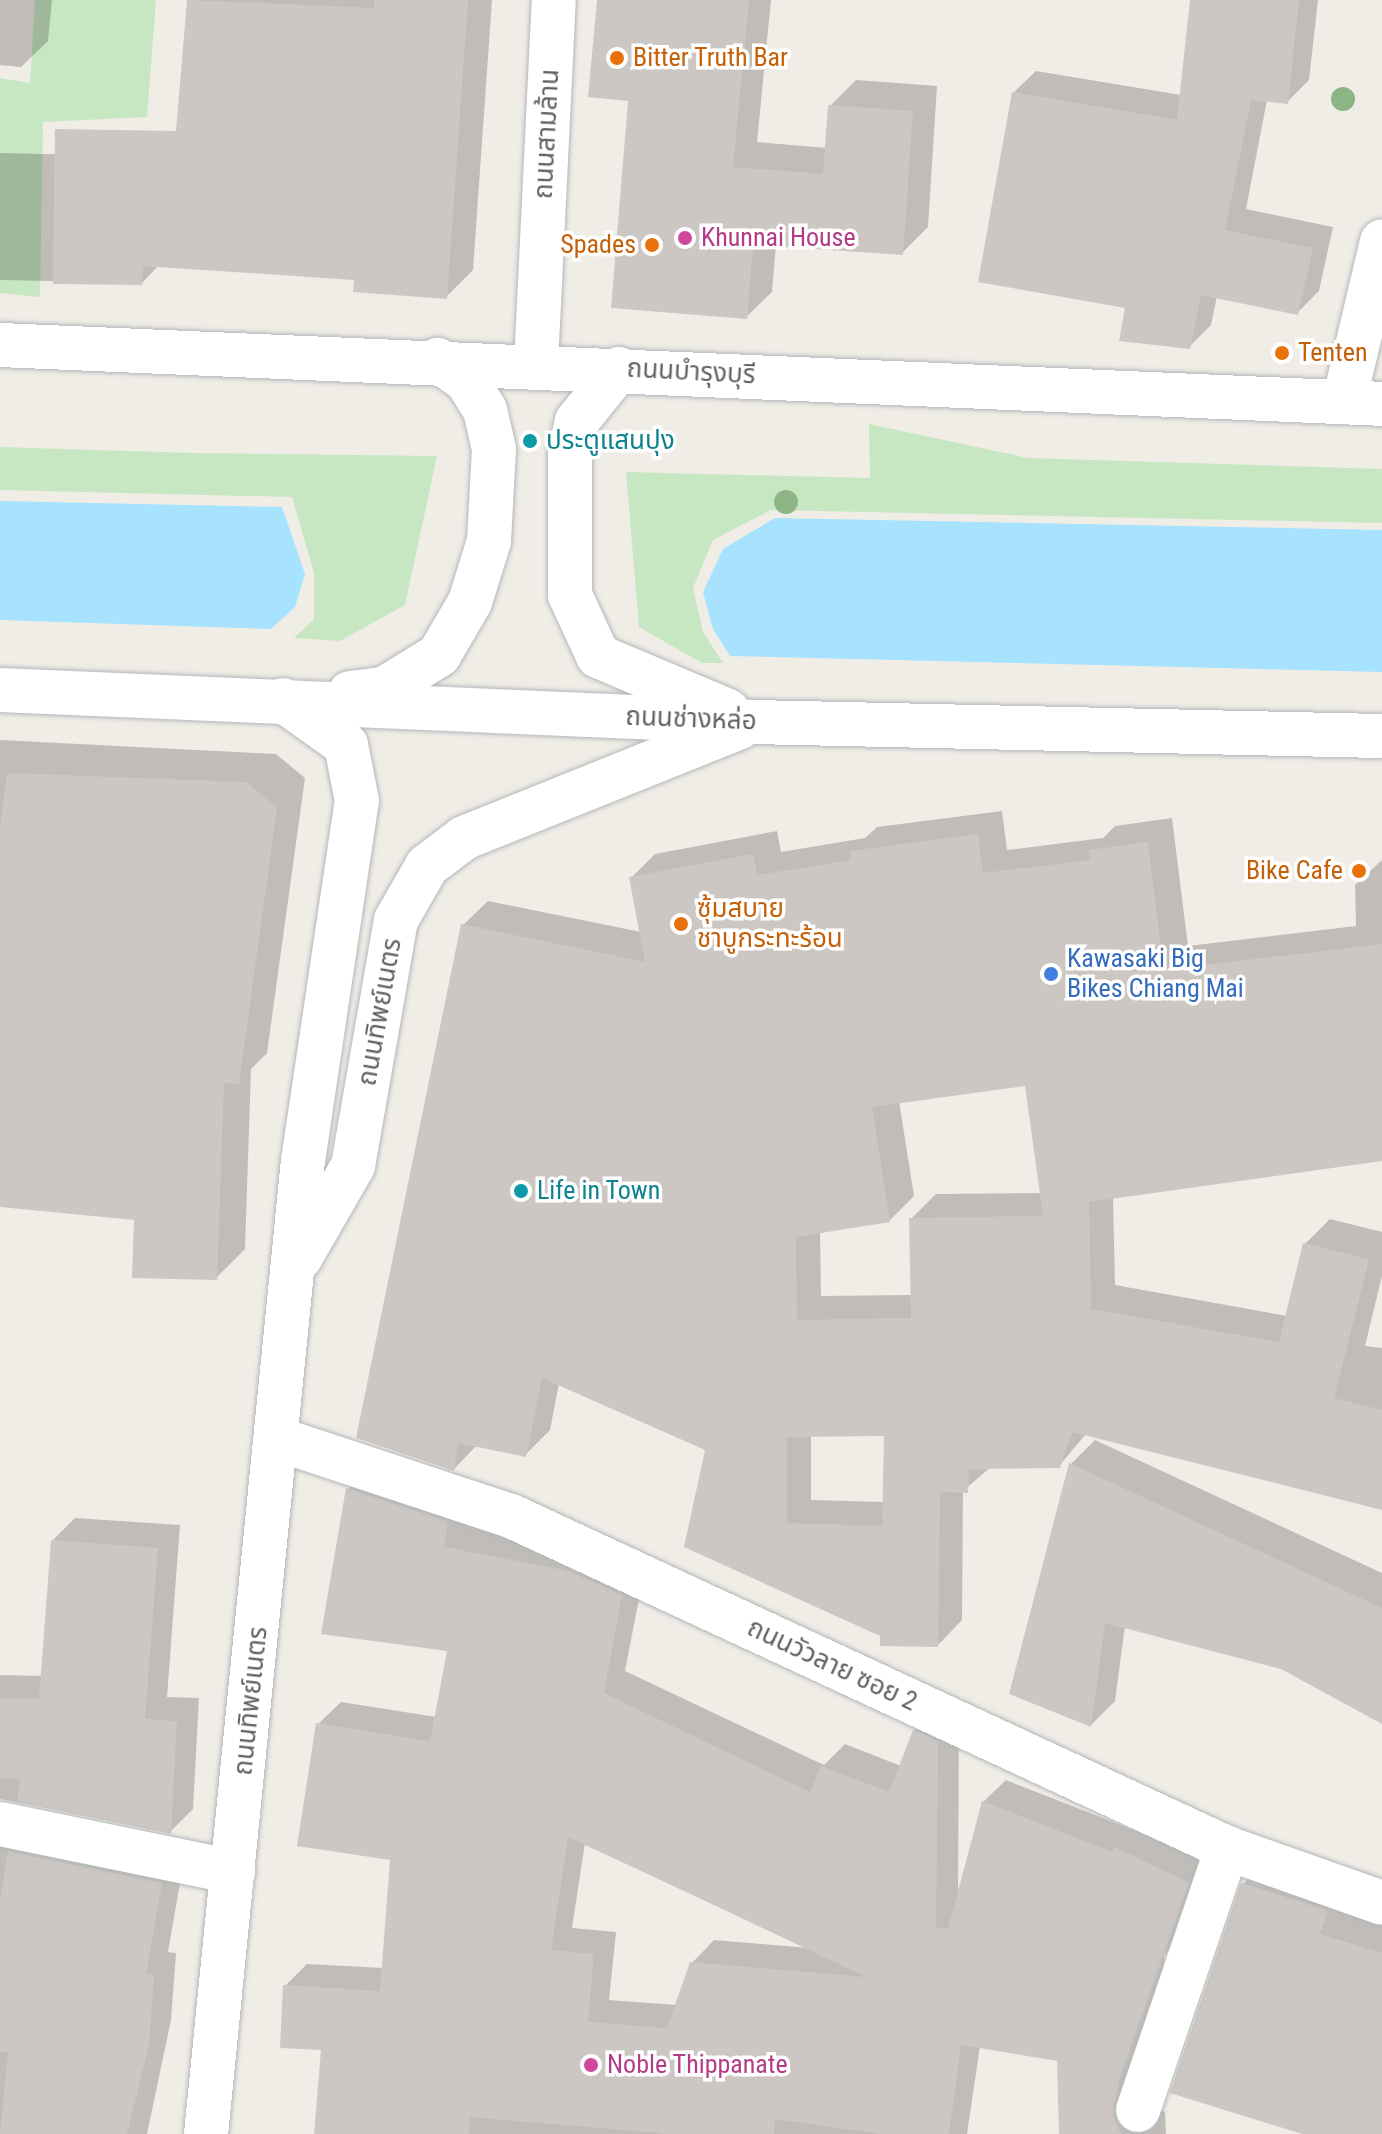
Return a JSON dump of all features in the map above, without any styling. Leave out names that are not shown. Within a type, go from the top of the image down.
[{"type":"main road","name":"ถนนสามล้าน","points":[[536,364],[554,0]]},
{"type":"main road","points":[[1363,403],[1382,241]]},
{"type":"main road","name":"ถนนบำรุงบุรี","points":[[0,345],[536,364],[1363,403]]},
{"type":"main road","points":[[283,700],[384,689],[439,655],[470,602],[489,541],[494,449],[485,410],[467,381],[438,360]]},
{"type":"main road","points":[[619,369],[577,421],[570,451],[570,595],[598,656],[753,722]]},
{"type":"main road","name":"ถนนช่างหล่อ","points":[[0,690],[753,722],[1382,736]]},
{"type":"main road","name":"ถนนทิพย์เนตร","points":[[206,2134],[278,1439],[303,1161],[357,801],[346,745],[283,700]]},
{"type":"main road","name":"ถนนทิพย์เนตร","points":[[295,1267],[353,1166],[396,920],[427,866],[464,838],[753,722]]},
{"type":"main road","name":"ถนนวัวลาย ซอย 2","points":[[278,1439],[511,1516],[1227,1848],[1382,1903]]},
{"type":"main road","points":[[0,1824],[233,1872]]},
{"type":"main road","points":[[1138,2110],[1227,1848]]},
{"type":"green space","points":[[35,0],[156,0],[147,117],[43,122],[40,297],[0,293],[0,78],[30,83]]},
{"type":"green space","points":[[869,424],[1028,458],[1382,469],[1382,523],[771,510],[713,540],[693,588],[703,632],[723,663],[702,663],[639,627],[626,472],[870,478]]},
{"type":"green space","points":[[0,447],[437,456],[405,605],[340,641],[294,638],[314,619],[314,573],[292,497],[0,490]]},
{"type":"water","points":[[0,501],[282,507],[305,574],[295,607],[271,629],[0,620]]},
{"type":"water","points":[[775,518],[1382,530],[1382,672],[730,656],[713,629],[703,592],[723,549]]},
{"type":"building","points":[[187,0],[374,8],[374,0],[468,0],[447,299],[353,292],[354,280],[143,266],[142,285],[53,284],[55,129],[176,131]]},
{"type":"building","points":[[597,0],[749,0],[733,167],[823,174],[828,105],[913,111],[903,255],[753,245],[747,319],[611,308],[628,101],[588,97]]},
{"type":"building","points":[[1190,0],[1299,0],[1288,104],[1251,100],[1225,230],[1313,248],[1298,315],[1201,295],[1190,349],[1119,341],[1125,308],[978,282],[1012,92],[1177,120]]},
{"type":"building","points":[[7,773],[246,782],[277,808],[239,1084],[224,1083],[217,1280],[132,1278],[134,1220],[0,1207],[0,829]]},
{"type":"building","points":[[978,834],[983,873],[1090,860],[1089,850],[1148,842],[1164,970],[1382,944],[1382,1161],[1089,1202],[1091,1309],[1279,1342],[1303,1243],[1369,1259],[1334,1398],[1382,1410],[1382,1510],[1072,1432],[1060,1468],[969,1469],[968,1493],[940,1492],[938,1647],[880,1646],[880,1636],[684,1547],[705,1450],[542,1378],[526,1457],[458,1443],[454,1471],[356,1438],[461,924],[645,962],[629,877],[753,854],[757,875],[851,860],[850,851]],"holes":[[[1025,1086],[1043,1216],[909,1218],[911,1318],[797,1320],[796,1237],[890,1222],[872,1107]],[[884,1436],[882,1526],[787,1523],[787,1437]]]},
{"type":"building","points":[[1069,1463],[1382,1608],[1382,1724],[1281,1669],[1105,1623],[1091,1727],[1009,1694]]},
{"type":"building","points":[[346,1488],[448,1521],[444,1547],[569,1571],[622,1595],[604,1693],[810,1792],[821,1766],[889,1792],[913,1730],[938,1741],[936,1927],[948,1929],[982,1801],[1112,1852],[1115,1847],[1189,1883],[1120,2077],[1113,2114],[1121,2134],[1059,2134],[1057,2061],[961,2045],[949,2134],[882,2134],[775,2119],[774,2134],[669,2134],[470,2117],[469,2134],[314,2134],[321,2050],[280,2048],[283,1985],[380,1991],[390,1860],[297,1846],[316,1723],[430,1741],[447,1651],[321,1634]],"holes":[[[568,1837],[866,1977],[690,1962],[667,2028],[588,2022],[594,1954],[551,1950]]]},
{"type":"building","points":[[51,1540],[158,1548],[145,1719],[177,1721],[171,1834],[17,1802],[20,1779],[0,1778],[0,1698],[39,1699]]},
{"type":"building","points":[[8,1851],[162,1883],[146,1974],[154,1975],[149,2045],[127,2134],[0,2134],[8,2053],[0,2052],[0,1901]]},
{"type":"building","points":[[1241,1883],[1328,1910],[1320,1934],[1382,1953],[1382,2134],[1302,2134],[1170,2093]]},
{"type":"place","name":"Bitter Truth Bar","points":[[617,58]]},
{"type":"place","name":"Khunnai House","points":[[685,238]]},
{"type":"place","name":"Spades","points":[[652,245]]},
{"type":"place","name":"Tenten","points":[[1282,353]]},
{"type":"place","name":"ประตูแสนปุง","points":[[530,441]]},
{"type":"place","name":"Bike Cafe","points":[[1359,871]]},
{"type":"place","name":"ซุ้มสบาย ชาบูกระทะร้อน","points":[[681,924]]},
{"type":"place","name":"Kawasaki Big Bikes Chiang Mai","points":[[1051,974]]},
{"type":"place","name":"Life in Town","points":[[521,1191]]},
{"type":"place","name":"Noble Thippanate","points":[[591,2065]]}]
